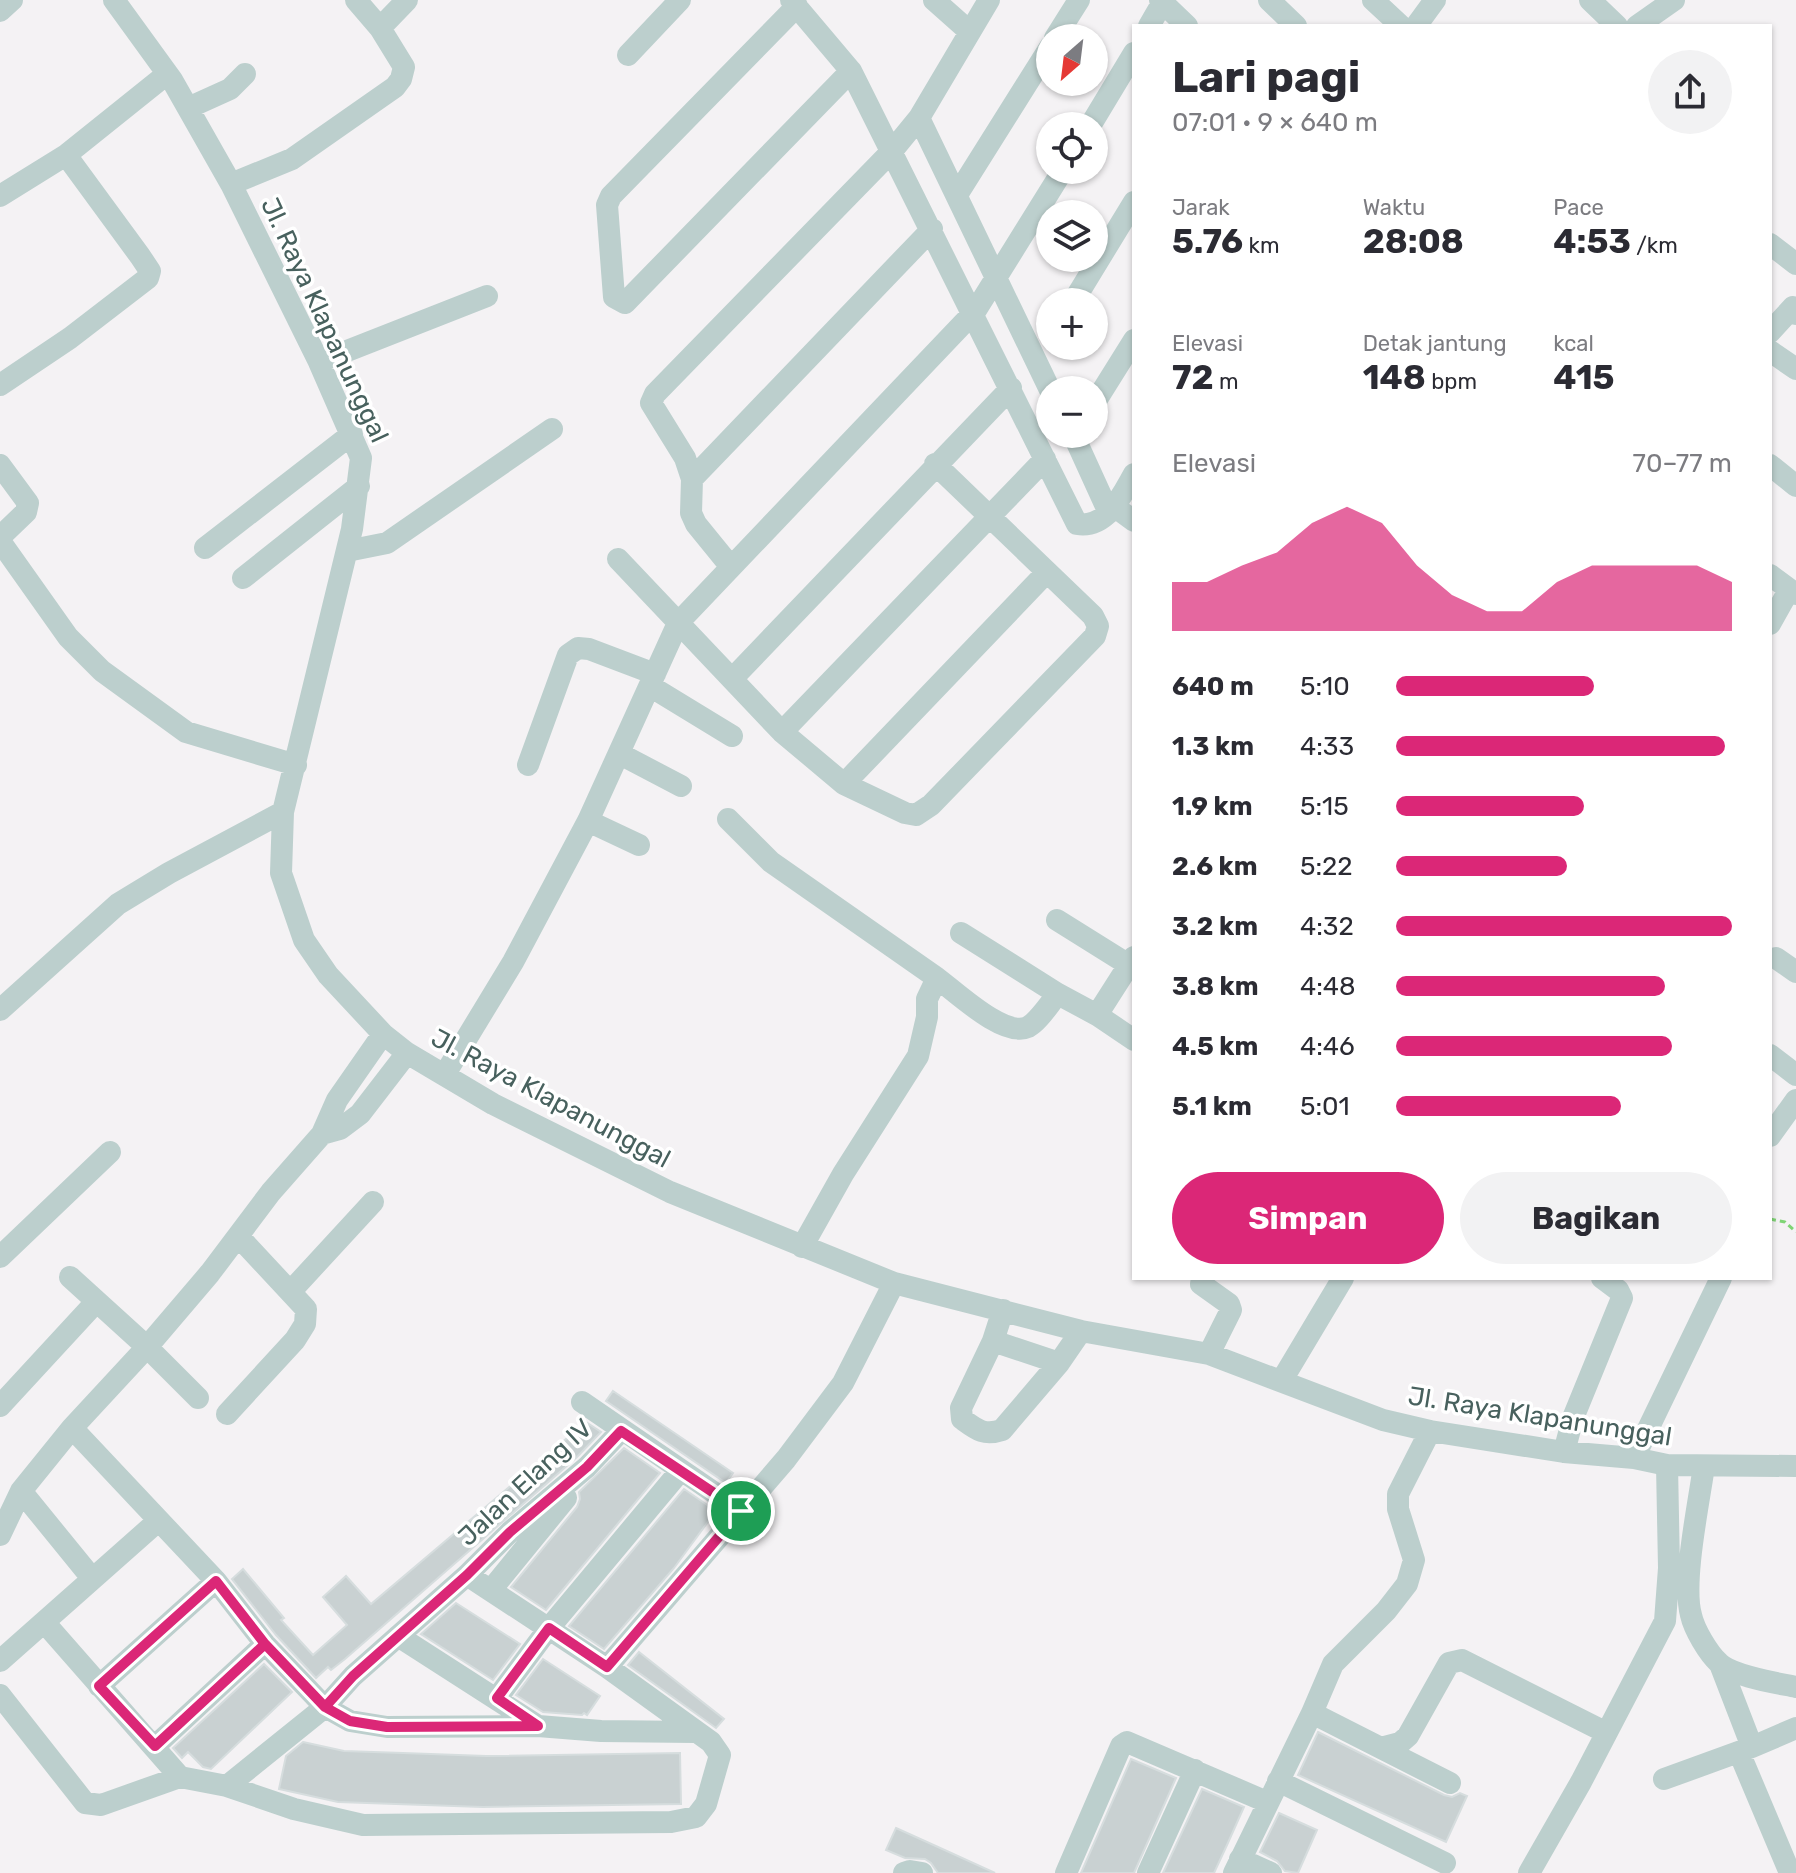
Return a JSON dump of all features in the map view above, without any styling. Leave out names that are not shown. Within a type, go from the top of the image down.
[{"type":"street","points":[[0,11],[12,0]]},
{"type":"street","name":"Jl. Raya Klapanunggal","points":[[114,0],[167,74],[231,184],[319,362],[361,458],[347,551],[283,812],[281,873],[304,940],[328,975],[383,1034],[407,1053],[525,1121],[670,1192],[894,1283],[1081,1331],[1209,1354],[1383,1420],[1430,1431],[1667,1465],[1796,1466]]},
{"type":"street","points":[[231,184],[292,159],[395,87],[401,79],[404,67],[380,28],[356,0]]},
{"type":"street","points":[[380,28],[407,0]]},
{"type":"street","points":[[628,55],[680,0]]},
{"type":"street","points":[[934,0],[970,32]]},
{"type":"street","points":[[731,567],[696,524],[691,513],[692,479],[685,458],[651,403],[655,394],[892,151],[919,118],[989,0]]},
{"type":"street","points":[[1064,24],[1079,0]]},
{"type":"street","points":[[1269,0],[1294,24]]},
{"type":"street","points":[[1373,0],[1399,24]]},
{"type":"street","points":[[1417,24],[1435,0]]},
{"type":"street","points":[[1590,0],[1615,24]]},
{"type":"street","points":[[1640,24],[1674,0]]},
{"type":"street","points":[[1150,24],[1162,1],[1185,24]]},
{"type":"street","points":[[851,71],[625,303],[614,297],[607,205],[611,196],[794,3],[851,71],[974,312],[1077,524],[1083,526],[1097,521],[1112,510],[1132,477]]},
{"type":"street","points":[[1100,112],[1131,68]]},
{"type":"street","points":[[957,195],[1036,69]]},
{"type":"street","points":[[0,196],[66,155],[167,74]]},
{"type":"street","points":[[188,108],[230,89],[245,74]]},
{"type":"street","points":[[919,118],[957,195],[994,283],[1043,376]]},
{"type":"street","points":[[0,385],[70,338],[148,278],[150,271],[140,256],[66,155]]},
{"type":"street","points":[[445,1074],[513,962],[588,821],[678,623],[974,312],[1054,184]]},
{"type":"street","points":[[1082,288],[1132,205]]},
{"type":"street","points":[[692,479],[932,229]]},
{"type":"street","points":[[1772,246],[1796,264]]},
{"type":"street","points":[[319,362],[487,296]]},
{"type":"street","points":[[1772,330],[1795,308]]},
{"type":"street","points":[[1108,382],[1132,343]]},
{"type":"street","points":[[1772,352],[1796,369]]},
{"type":"street","points":[[732,679],[1011,388]]},
{"type":"street","points":[[347,551],[387,543],[552,429]]},
{"type":"street","points":[[205,548],[352,434]]},
{"type":"street","points":[[1081,448],[1112,510],[1132,520]]},
{"type":"street","points":[[782,732],[1045,459]]},
{"type":"street","points":[[618,559],[782,732],[844,784],[905,813],[916,815],[931,805],[1095,636],[1098,626],[1093,616],[935,464]]},
{"type":"street","points":[[0,465],[24,493],[28,503],[26,512],[0,539],[68,637],[102,671],[186,732],[296,765]]},
{"type":"street","points":[[1772,467],[1796,486]]},
{"type":"street","points":[[243,578],[359,486]]},
{"type":"street","points":[[844,784],[1047,572]]},
{"type":"street","points":[[1772,577],[1792,592],[1772,621]]},
{"type":"street","points":[[528,765],[568,655],[578,648],[589,649],[653,680],[732,736]]},
{"type":"street","points":[[620,754],[681,786]]},
{"type":"street","points":[[4,998],[118,904],[283,812]]},
{"type":"street","points":[[728,819],[771,862],[1001,1026],[1017,1030],[1030,1026],[1058,994]]},
{"type":"street","points":[[588,821],[639,845]]},
{"type":"street","points":[[1057,920],[1132,961],[1097,1015]]},
{"type":"street","points":[[961,933],[1132,1039]]},
{"type":"street","points":[[1776,958],[1796,972]]},
{"type":"street","points":[[802,1247],[843,1174],[918,1056],[927,1017],[927,999],[937,978]]},
{"type":"street","points":[[0,1535],[21,1491],[72,1428],[147,1347],[239,1237],[271,1192],[322,1134],[337,1100],[383,1034]]},
{"type":"street","points":[[322,1134],[340,1129],[360,1114],[407,1053]]},
{"type":"street","points":[[1772,1057],[1796,1075]]},
{"type":"street","points":[[1772,1133],[1796,1100]]},
{"type":"street","points":[[0,1257],[110,1152]]},
{"type":"street","points":[[291,1291],[373,1202]]},
{"type":"street","points":[[227,1414],[295,1340],[305,1324],[306,1309],[239,1237]]},
{"type":"street","points":[[70,1277],[198,1398]]},
{"type":"street","points":[[1202,1280],[1202,1285],[1229,1304],[1231,1309],[1209,1354]]},
{"type":"street","points":[[1282,1380],[1342,1280]]},
{"type":"street","points":[[1564,1452],[1573,1418],[1622,1298],[1618,1290],[1605,1280]]},
{"type":"street","points":[[1634,1458],[1720,1280]]},
{"type":"street","points":[[607,1667],[786,1459],[843,1383],[894,1283]]},
{"type":"street","points":[[0,1406],[96,1302]]},
{"type":"street","points":[[1003,1310],[993,1341],[961,1408],[962,1419],[975,1429],[990,1434],[1002,1430],[1059,1363],[1081,1331]]},
{"type":"street","points":[[993,1341],[1059,1363]]},
{"type":"street","points":[[582,1402],[741,1511]]},
{"type":"street","points":[[72,1428],[216,1581],[265,1644],[325,1707],[350,1721],[387,1727],[538,1726],[601,1731],[695,1732]]},
{"type":"street","name":"Jalan Elang IV","points":[[227,1786],[325,1707],[353,1676],[467,1575],[510,1532],[587,1467],[621,1431]]},
{"type":"street","points":[[1271,1873],[1237,1866],[1333,1664],[1386,1611],[1407,1584],[1414,1560],[1398,1509],[1398,1494],[1430,1431]]},
{"type":"street","points":[[1529,1873],[1581,1782],[1665,1621],[1669,1568],[1667,1465]]},
{"type":"street","points":[[1704,1466],[1691,1565],[1691,1617],[1720,1664],[1746,1750],[1790,1873]]},
{"type":"street","points":[[491,1590],[563,1502],[587,1467]]},
{"type":"street","points":[[497,1698],[549,1628],[681,1470]]},
{"type":"street","points":[[21,1491],[91,1577]]},
{"type":"street","points":[[0,1661],[91,1577],[158,1521]]},
{"type":"street","points":[[0,1695],[85,1803],[101,1805],[180,1777],[227,1786],[294,1809],[363,1825],[682,1821],[696,1817],[706,1804],[720,1755],[711,1742],[607,1667],[467,1575]]},
{"type":"street","points":[[99,1686],[216,1581]]},
{"type":"street","points":[[1665,1621],[1691,1617]]},
{"type":"street","points":[[44,1622],[180,1777]]},
{"type":"street","points":[[398,1636],[538,1726]]},
{"type":"street","points":[[155,1746],[265,1644]]},
{"type":"street","points":[[1381,1748],[1400,1743],[1408,1736],[1449,1663],[1455,1660],[1462,1660],[1506,1680],[1605,1732]]},
{"type":"street","points":[[1720,1664],[1796,1687]]},
{"type":"street","points":[[1312,1713],[1450,1783]]},
{"type":"street","points":[[1664,1779],[1746,1750],[1796,1728]]},
{"type":"street","points":[[1066,1873],[1121,1746],[1127,1742],[1267,1802]]},
{"type":"street","points":[[1148,1873],[1195,1770]]},
{"type":"street","points":[[1278,1781],[1445,1863]]},
{"type":"street","points":[[904,1873],[922,1873]]},
{"type":"path","points":[[1772,1219],[1785,1222],[1796,1232]]},
{"type":"building","points":[[613,1391],[733,1473],[726,1483],[606,1401]]},
{"type":"building","points":[[586,1422],[601,1432],[577,1457],[345,1659],[331,1670],[328,1667],[316,1678],[276,1635],[232,1579],[243,1569],[284,1618],[281,1620],[313,1655],[347,1625],[323,1597],[346,1576],[371,1604]]},
{"type":"building","points":[[624,1448],[660,1473],[546,1610],[511,1587],[577,1507],[579,1492]]},
{"type":"building","points":[[684,1489],[716,1511],[674,1568],[604,1649],[569,1626]]},
{"type":"building","points":[[456,1603],[520,1644],[493,1680],[421,1634]]},
{"type":"building","points":[[639,1652],[724,1719],[716,1728],[628,1665]]},
{"type":"building","points":[[543,1659],[600,1696],[587,1715],[543,1712],[516,1695]]},
{"type":"building","points":[[264,1664],[292,1692],[211,1769],[203,1767],[188,1752],[182,1758],[173,1748]]},
{"type":"building","points":[[1318,1732],[1444,1795],[1452,1797],[1460,1793],[1467,1796],[1446,1842],[1298,1775]]},
{"type":"building","points":[[303,1742],[344,1751],[486,1756],[680,1753],[681,1804],[483,1807],[338,1802],[279,1789],[286,1756]]},
{"type":"building","points":[[1131,1759],[1176,1778],[1134,1873],[1081,1873]]},
{"type":"building","points":[[1202,1789],[1244,1807],[1214,1873],[1163,1873]]},
{"type":"building","points":[[1279,1813],[1317,1830],[1298,1873],[1285,1871],[1277,1861],[1260,1852]]},
{"type":"building","points":[[896,1828],[995,1873],[938,1873],[925,1859],[905,1858],[886,1850]]},
{"type":"route","points":[[741,1511],[607,1667],[549,1628],[497,1698],[538,1726],[387,1727],[350,1721],[325,1707],[265,1644],[216,1581],[99,1686],[155,1746],[265,1644],[325,1707],[353,1676],[467,1575],[510,1532],[587,1467],[621,1431],[741,1511]]}]
